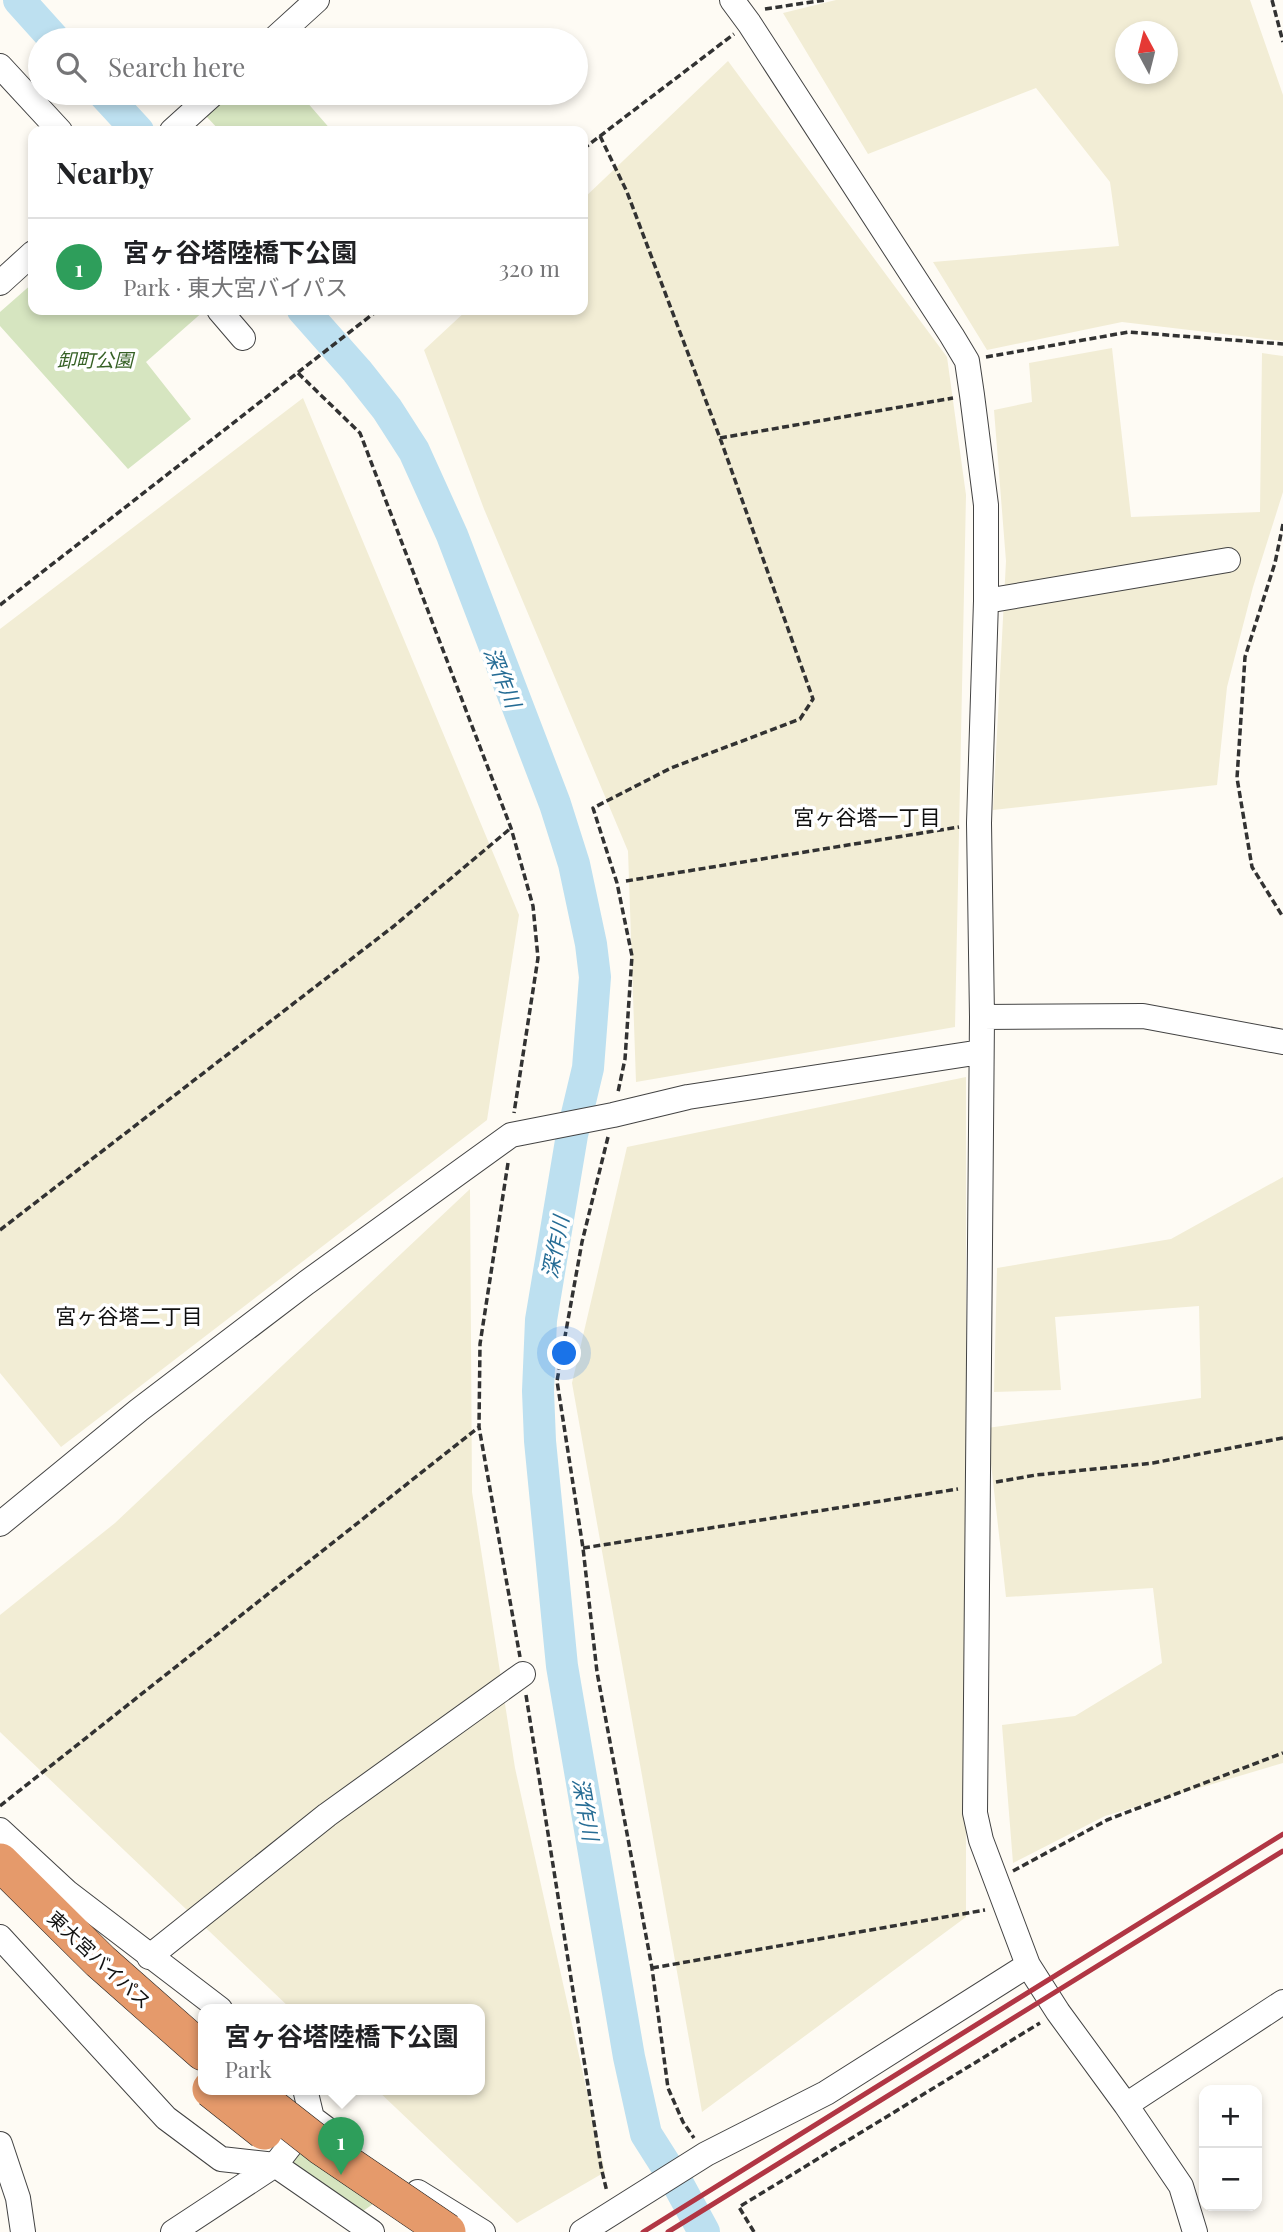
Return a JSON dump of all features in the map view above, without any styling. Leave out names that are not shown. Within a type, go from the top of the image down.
[{"type":"highway","name":"東大宮バイパス","points":[[0,1862],[197,2062]]},
{"type":"highway","name":"東大宮バイパス","points":[[0,1897],[84,1978],[197,2062]]},
{"type":"highway","points":[[219,2095],[302,2160],[408,2232]]},
{"type":"highway","points":[[256,2095],[322,2147],[447,2232]]},
{"type":"street","points":[[732,0],[967,361],[986,505],[979,823],[982,1017],[975,1813],[981,1840],[1028,1965],[1181,2186],[1195,2232]]},
{"type":"street","points":[[283,28],[302,5]]},
{"type":"street","points":[[0,66],[28,96]]},
{"type":"street","points":[[36,105],[55,126]]},
{"type":"street","points":[[177,126],[201,105]]},
{"type":"street","points":[[0,283],[28,258]]},
{"type":"street","points":[[223,315],[243,338]]},
{"type":"street","points":[[986,600],[1228,560]]},
{"type":"street","points":[[982,1017],[1143,1016],[1283,1042]]},
{"type":"street","points":[[0,1524],[139,1410],[306,1283],[511,1135],[688,1097],[981,1052]]},
{"type":"street","points":[[149,1957],[327,1815],[523,1674]]},
{"type":"street","points":[[0,1830],[67,1892],[213,2004]]},
{"type":"street","points":[[0,1937],[166,2118],[221,2159],[275,2165],[367,2229],[408,2186]]},
{"type":"street","points":[[582,2232],[700,2157],[826,2093],[1028,1965]]},
{"type":"street","points":[[1126,2105],[1283,2002]]},
{"type":"street","points":[[306,2095],[312,2119],[408,2186],[483,2232]]},
{"type":"street","points":[[173,2232],[275,2165],[312,2119]]},
{"type":"street","points":[[0,2144],[18,2198],[23,2232]]},
{"type":"path","points":[[588,145],[763,10],[825,0]]},
{"type":"path","points":[[1272,0],[1283,42]]},
{"type":"path","points":[[600,136],[627,192],[720,438],[813,699],[800,719],[671,768],[593,808],[617,883],[632,956],[625,1059],[582,1242],[557,1381],[583,1548],[597,1672],[652,1968],[668,2088],[700,2157]]},
{"type":"path","points":[[0,606],[372,315]]},
{"type":"path","points":[[967,361],[1129,332],[1283,344]]},
{"type":"path","points":[[298,373],[360,433],[511,828],[533,906],[538,958],[480,1344],[479,1427],[523,1674],[601,2167],[618,2209]]},
{"type":"path","points":[[720,438],[972,395]]},
{"type":"path","points":[[1283,524],[1275,563],[1245,657],[1237,778],[1252,867],[1283,917]]},
{"type":"path","points":[[626,881],[979,823]]},
{"type":"path","points":[[0,1230],[394,926],[511,828]]},
{"type":"path","points":[[0,1806],[479,1427]]},
{"type":"path","points":[[583,1548],[1036,1475],[1153,1462],[1283,1438]]},
{"type":"path","points":[[996,1880],[1107,1820],[1283,1753]]},
{"type":"path","points":[[652,1968],[1006,1906]]},
{"type":"path","points":[[754,2232],[739,2207],[1058,2012]]},
{"type":"shaded area","points":[[836,0],[1250,0],[1283,95],[1283,341],[1122,322],[987,350],[933,262],[1119,246],[1110,182],[1036,88],[868,154],[783,13]]},
{"type":"shaded area","points":[[728,61],[947,357],[966,495],[955,1027],[636,1082],[628,851],[484,509],[424,350],[462,315],[588,315],[588,194]]},
{"type":"shaded area","points":[[1112,348],[1131,517],[1260,512],[1262,353],[1283,356],[1283,492],[1253,587],[1227,687],[1217,785],[993,810],[1006,561],[994,410],[1032,402],[1029,363]]},
{"type":"shaded area","points":[[303,398],[519,915],[487,1120],[61,1447],[0,1373],[0,629]]},
{"type":"shaded area","points":[[966,1077],[966,1917],[702,2112],[572,1383],[627,1147]]},
{"type":"shaded area","points":[[1283,1177],[1283,1763],[1105,1816],[1013,1863],[1002,1725],[1075,1716],[1162,1663],[1153,1588],[1006,1597],[987,1428],[1201,1398],[1199,1306],[1055,1317],[1061,1390],[994,1392],[997,1268],[1171,1239]]},
{"type":"shaded area","points":[[470,1189],[472,1492],[515,1768],[605,2172],[517,2223],[382,2095],[485,2095],[485,2004],[286,2004],[0,1732],[0,1615],[115,1523]]},
{"type":"green space","points":[[219,105],[309,105],[328,126],[215,126],[206,116]]},
{"type":"green space","name":"卸町公園","points":[[28,287],[28,315],[199,315],[146,362],[191,419],[128,469],[0,326],[0,312]]},
{"type":"green space","points":[[314,2131],[398,2186],[359,2214],[285,2164]]},
{"type":"waterway","name":"深作川","points":[[19,0],[44,28]]},
{"type":"waterway","name":"深作川","points":[[114,105],[133,126]]},
{"type":"waterway","name":"深作川","points":[[307,315],[387,409],[414,451],[452,535],[555,804],[574,864],[591,944],[595,977],[588,1068],[572,1135],[541,1320],[538,1391],[540,1441],[562,1666],[629,2057],[646,2134],[704,2232]]},
{"type":"railway","points":[[643,2232],[1283,1834]]},
{"type":"railway","points":[[668,2232],[1283,1851]]},
{"type":"place","name":"宮ヶ谷塔陸橋下公園","points":[[341,2175]]},
{"type":"district","name":"宮ヶ谷塔一丁目","points":[[867,816]]},
{"type":"district","name":"宮ヶ谷塔二丁目","points":[[129,1315]]}]
